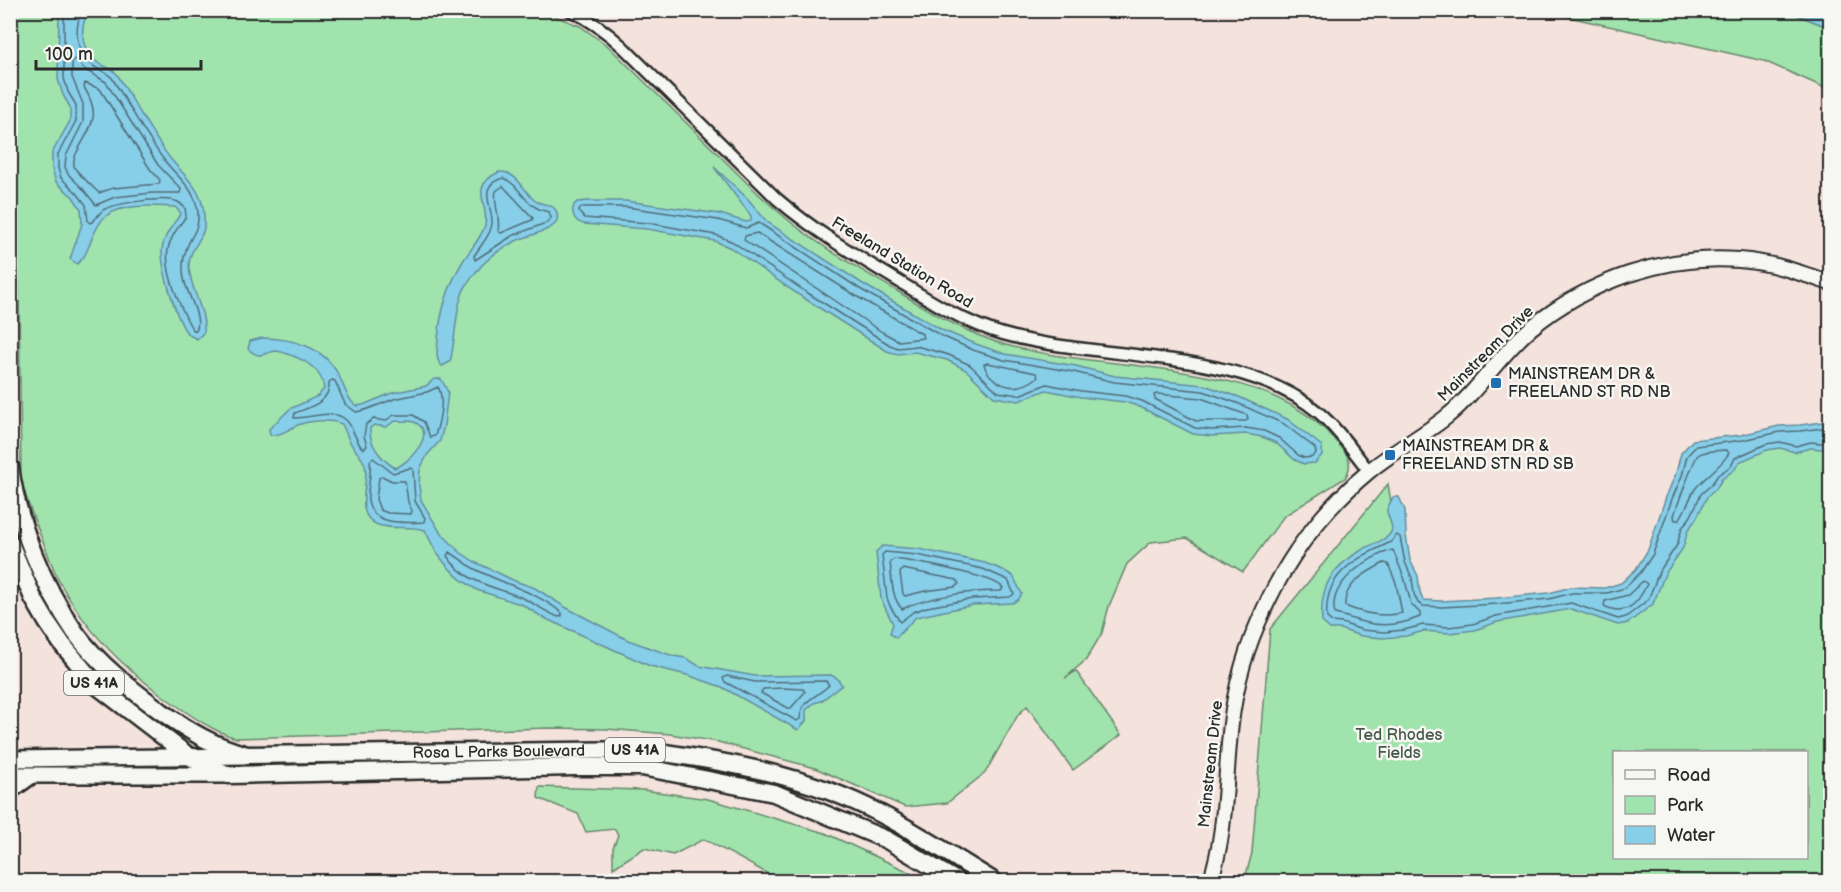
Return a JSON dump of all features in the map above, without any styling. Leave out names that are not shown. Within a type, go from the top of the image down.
[{"type":"main road","name":"US 41A","points":[[10,467],[17,505],[26,531],[45,579],[76,634],[119,679],[150,704],[204,739],[221,748],[247,756]]},
{"type":"main road","name":"US 41A","points":[[10,543],[33,598],[47,622],[96,685],[191,758],[229,775]]},
{"type":"main road","name":"Rosa L Parks Boulevard","points":[[10,759],[632,750],[707,759],[781,775],[880,813],[995,882]]},
{"type":"main road","name":"Rosa L Parks Boulevard","points":[[10,776],[229,775],[573,767],[642,768],[774,793],[886,840],[958,882]]},
{"type":"main road","points":[[10,790],[31,776]]},
{"type":"street","name":"Freeland Station Road","points":[[570,10],[587,18],[610,35],[777,199],[802,220],[924,297],[977,325],[1024,339],[1220,369],[1272,385],[1317,411],[1346,441],[1369,471]]},
{"type":"street","name":"Mainstream Drive","points":[[1210,882],[1216,866],[1223,820],[1234,699],[1242,668],[1254,633],[1276,585],[1314,526],[1335,503],[1369,471],[1446,418],[1530,329],[1571,300],[1618,278],[1665,264],[1724,259],[1764,263],[1830,283]]},
{"type":"green space","points":[[10,11],[542,11],[580,26],[608,46],[756,192],[807,235],[936,314],[963,329],[1006,345],[1047,354],[1183,372],[1228,381],[1269,395],[1307,415],[1338,443],[1349,460],[1348,473],[1345,478],[1284,516],[1243,572],[1187,538],[1151,542],[1127,564],[1109,606],[1102,633],[1086,660],[1065,678],[1076,671],[1121,735],[1073,770],[1027,706],[1018,715],[985,773],[947,803],[905,807],[815,768],[718,742],[670,734],[606,729],[549,728],[236,738],[203,723],[156,691],[123,664],[95,634],[59,581],[25,494],[21,478],[19,289],[10,123]]},
{"type":"green space","points":[[1542,11],[1787,11],[1830,28],[1830,90],[1764,61]]},
{"type":"green space","name":"Ted Rhodes Fields","points":[[1830,431],[1830,881],[1244,882],[1252,853],[1270,629],[1388,484],[1408,606],[1620,598],[1662,546],[1698,455]]},
{"type":"green space","points":[[539,787],[643,790],[708,799],[825,833],[907,871],[923,881],[792,881],[772,876],[704,839],[673,855],[644,848],[613,868],[613,848],[618,835],[615,829],[586,832],[578,814],[538,798]]},
{"type":"water","points":[[59,11],[90,11],[86,16],[83,29],[86,49],[93,59],[117,74],[162,147],[200,197],[203,205],[204,228],[189,261],[192,284],[204,324],[204,332],[197,339],[188,334],[179,319],[170,294],[162,258],[164,240],[181,213],[175,207],[139,206],[113,212],[100,223],[80,261],[77,264],[70,259],[82,224],[81,209],[73,197],[56,182],[52,169],[52,153],[70,121],[70,107],[58,79]]},
{"type":"water","points":[[1787,11],[1830,11],[1830,28]]},
{"type":"water","points":[[714,167],[748,199],[767,222],[863,284],[942,330],[1005,354],[1076,366],[1115,376],[1204,385],[1239,397],[1287,419],[1322,446],[1322,455],[1315,463],[1304,464],[1295,460],[1276,443],[1262,437],[1246,434],[1212,436],[1193,434],[1140,407],[1125,402],[1046,390],[1019,401],[994,397],[966,370],[947,360],[915,352],[897,354],[887,351],[731,248],[715,241],[647,229],[584,224],[574,217],[573,208],[577,202],[626,201],[720,214],[746,222],[751,221],[751,216]]},
{"type":"water","points":[[499,172],[515,177],[535,201],[554,208],[557,221],[550,228],[501,249],[476,272],[462,293],[450,362],[442,366],[437,358],[437,351],[446,299],[458,270],[479,239],[485,225],[482,197],[484,184]]},
{"type":"water","points":[[262,338],[284,340],[315,350],[332,364],[347,395],[356,406],[392,393],[426,386],[434,379],[441,379],[448,392],[444,425],[440,441],[428,454],[420,469],[421,500],[440,532],[460,552],[475,562],[535,588],[565,607],[628,640],[673,656],[686,658],[699,666],[755,676],[831,675],[837,678],[842,685],[806,710],[806,721],[798,730],[722,687],[650,666],[542,617],[523,605],[477,590],[460,579],[448,567],[436,552],[425,530],[378,525],[370,520],[364,506],[365,465],[350,442],[342,424],[326,421],[309,422],[270,435],[269,429],[290,409],[318,396],[324,389],[323,383],[318,372],[304,361],[277,351],[262,355],[256,354],[248,349],[250,341]],"holes":[[[395,421],[414,422],[421,427],[424,433],[423,440],[414,454],[395,468],[377,451],[370,434],[370,428],[374,425],[386,427]]]},
{"type":"water","points":[[1830,421],[1830,450],[1811,448],[1795,452],[1780,448],[1767,450],[1739,462],[1735,469],[1722,479],[1707,497],[1688,530],[1683,548],[1665,574],[1653,604],[1628,623],[1618,625],[1571,609],[1497,622],[1475,630],[1449,633],[1424,631],[1406,636],[1383,638],[1330,629],[1322,622],[1323,596],[1337,568],[1355,554],[1391,533],[1392,527],[1387,510],[1393,497],[1399,497],[1405,510],[1410,560],[1418,576],[1423,600],[1496,598],[1549,593],[1571,587],[1605,588],[1621,583],[1636,569],[1648,550],[1681,453],[1693,440],[1741,435],[1779,426]]},
{"type":"water","points":[[882,546],[919,549],[985,563],[1013,576],[1022,594],[1012,603],[973,605],[916,617],[896,638],[890,633],[893,624],[881,599],[876,552]]},
{"type":"place","name":"MAINSTREAM DR & FREELAND ST RD NB","points":[[1496,383]]},
{"type":"place","name":"MAINSTREAM DR & FREELAND STN RD SB","points":[[1390,455]]}]
